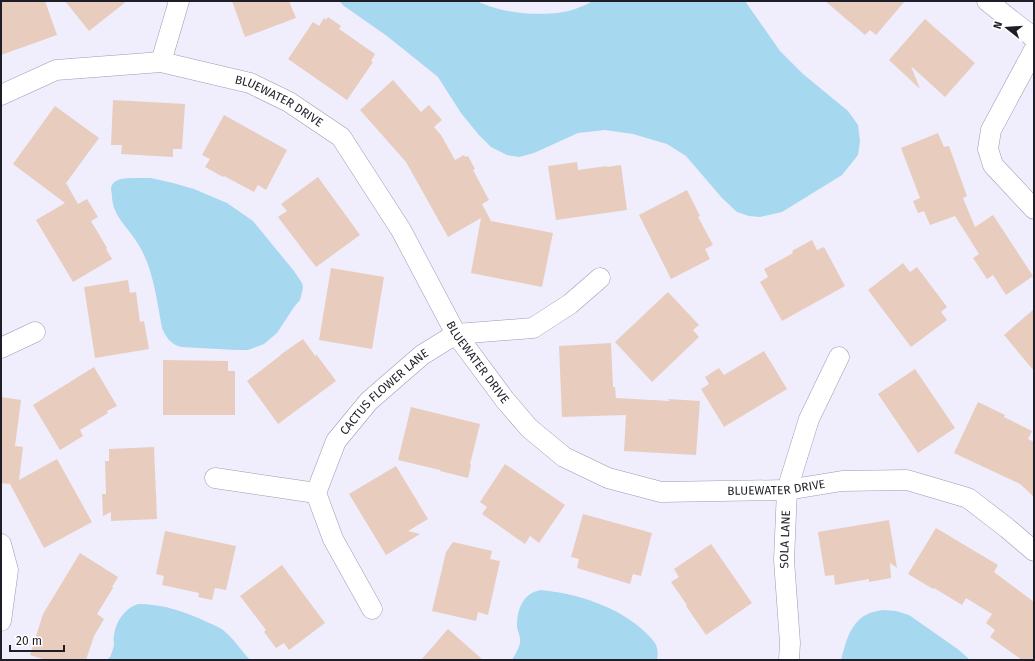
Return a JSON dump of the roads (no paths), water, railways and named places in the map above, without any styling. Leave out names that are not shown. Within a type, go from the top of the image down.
[{"type":"street","points":[[161,62],[179,1]]},
{"type":"street","points":[[987,1],[1034,38]]},
{"type":"street","points":[[1034,50],[991,130],[988,149],[993,165],[1034,209]]},
{"type":"street","name":"BLUEWATER DRIVE","points":[[1,96],[56,70],[161,62],[250,82],[289,102],[341,137],[401,230],[456,334],[524,423],[564,457],[608,478],[661,492],[787,490],[842,481],[907,480],[968,498],[1034,550]]},
{"type":"street","name":"CACTUS FLOWER LANE","points":[[316,493],[336,441],[369,401],[422,355],[456,334],[533,328],[570,304],[600,278]]},
{"type":"street","points":[[1,348],[35,332]]},
{"type":"street","name":"SOLA LANE","points":[[789,660],[790,643],[784,560],[787,490],[809,419],[839,357]]},
{"type":"street","points":[[215,478],[316,493],[333,539],[372,609]]},
{"type":"street","points":[[1,544],[8,570],[1,621]]},
{"type":"water","points":[[339,1],[477,1],[512,12],[539,14],[564,12],[593,1],[745,1],[780,51],[803,74],[848,111],[858,125],[860,141],[858,155],[842,175],[782,212],[760,217],[749,216],[737,212],[722,198],[686,156],[667,144],[633,134],[605,130],[578,133],[534,153],[519,157],[507,155],[491,147],[478,134],[461,113],[438,77],[387,36]]},
{"type":"water","points":[[151,178],[194,189],[227,203],[253,221],[294,271],[302,283],[303,288],[300,300],[277,333],[264,344],[248,350],[181,347],[174,344],[167,338],[162,328],[154,284],[147,263],[138,244],[115,211],[111,188],[112,184],[122,179]]},
{"type":"water","points":[[540,590],[583,598],[624,616],[646,633],[654,642],[658,654],[657,660],[512,660],[520,643],[517,627],[518,615],[522,604],[529,595]]},
{"type":"water","points":[[138,604],[157,605],[175,609],[218,627],[230,637],[250,660],[108,660],[113,650],[115,630],[119,620],[125,612]]},
{"type":"water","points":[[882,610],[896,611],[909,615],[959,650],[970,660],[841,660],[853,627],[863,617],[870,613]]}]
